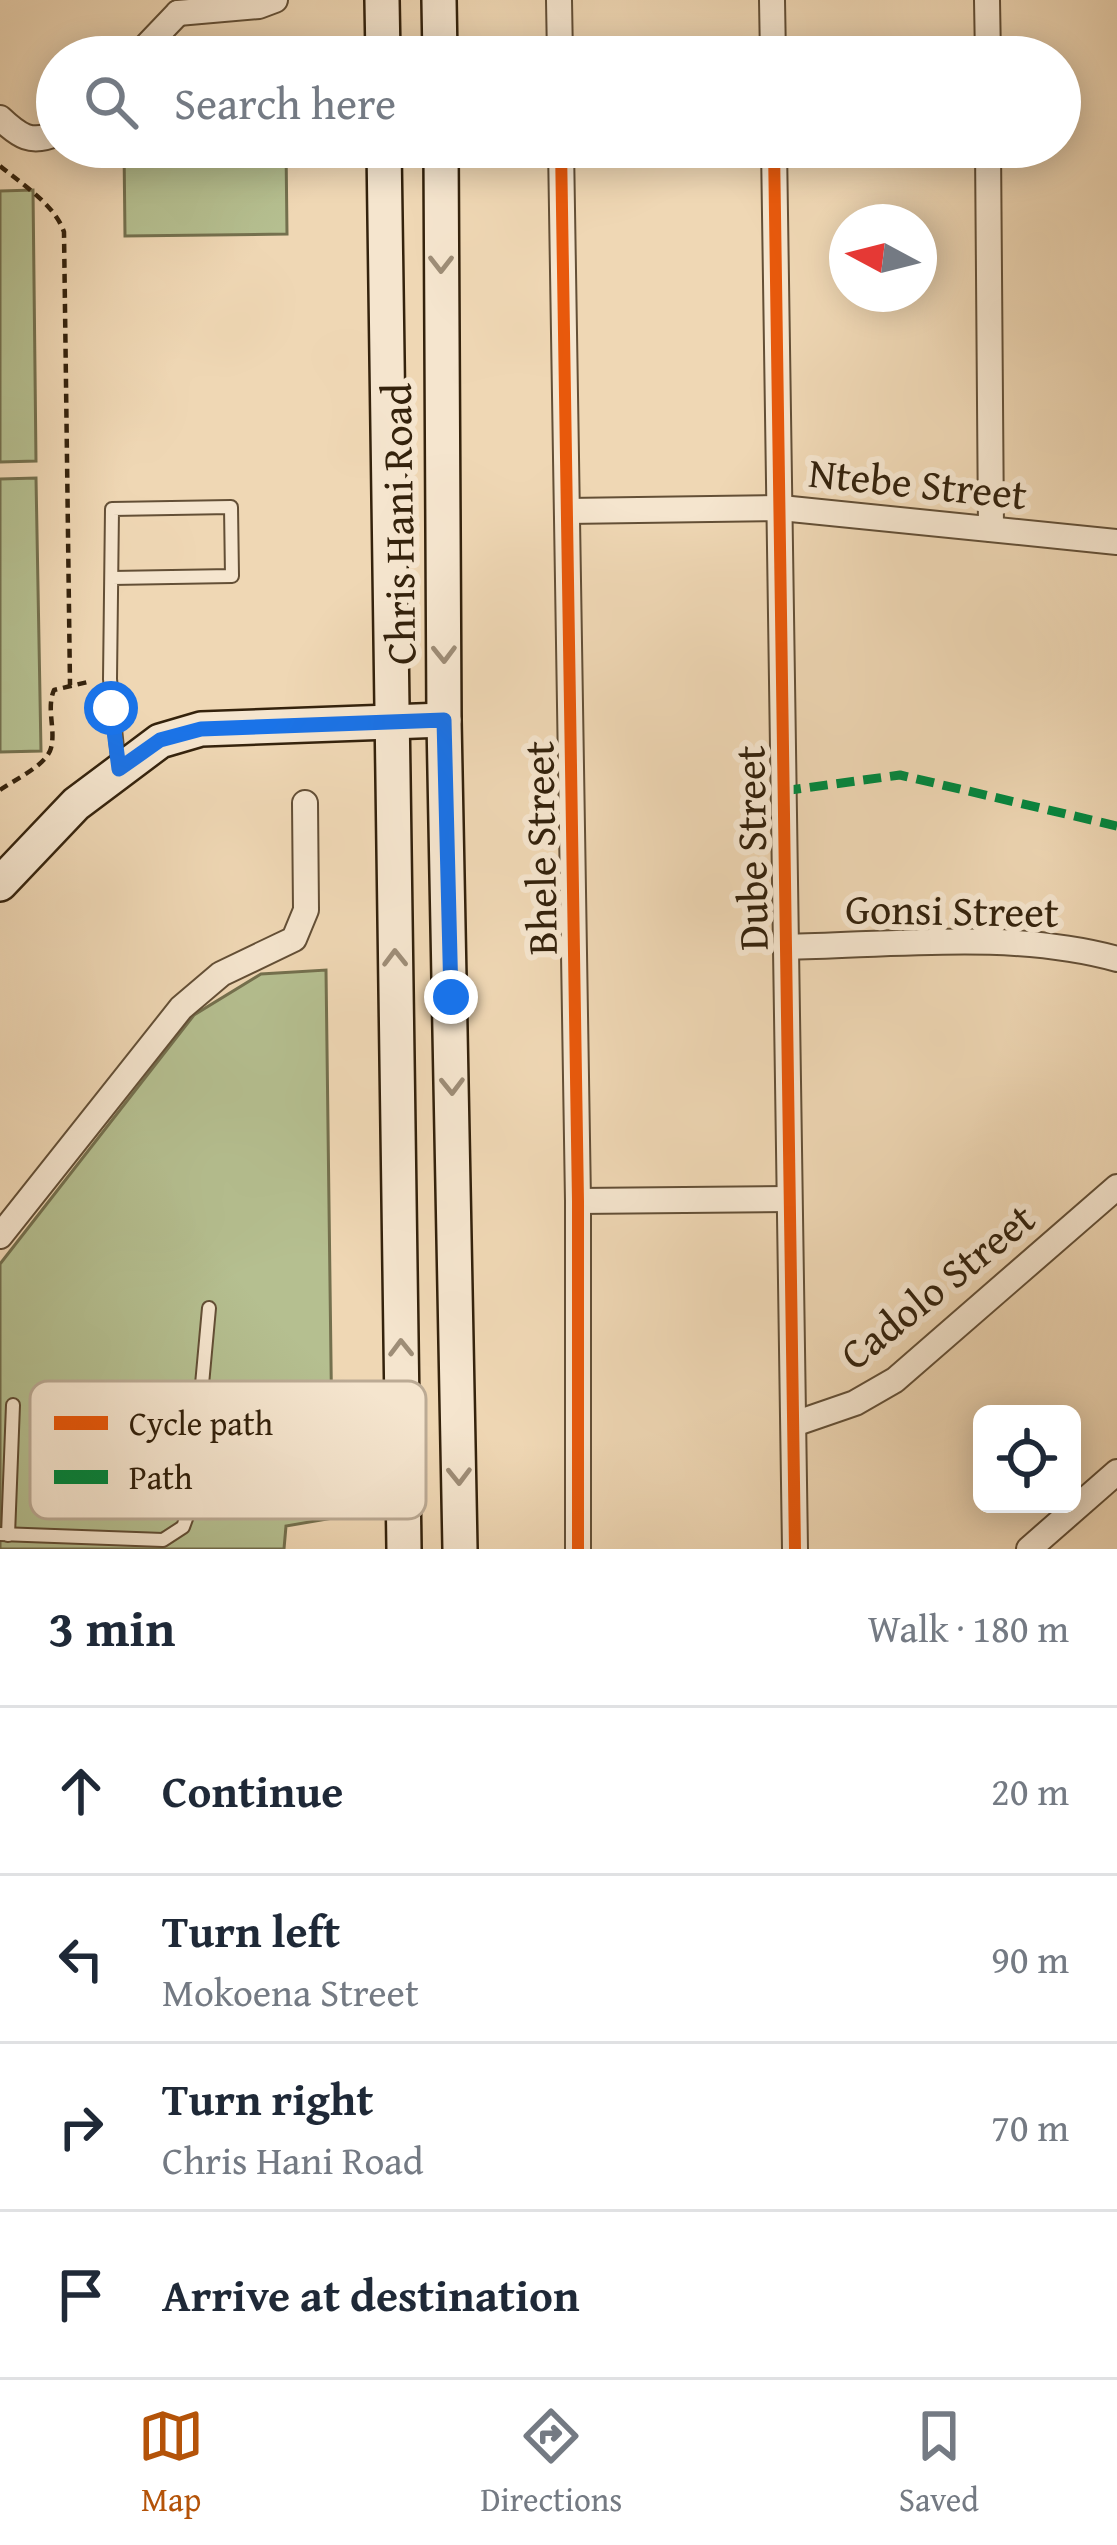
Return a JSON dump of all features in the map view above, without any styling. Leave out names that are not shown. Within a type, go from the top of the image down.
[{"type":"main road","points":[[382,0],[383,36]]},
{"type":"main road","points":[[439,0],[440,36]]},
{"type":"main road","name":"Chris Hani Road","points":[[384,168],[402,1381]]},
{"type":"main road","name":"Chris Hani Road","points":[[441,168],[444,720],[460,1549]]},
{"type":"main road","points":[[0,884],[76,804],[160,740],[201,729],[444,720]]},
{"type":"main road","name":"Chris Hani Road","points":[[404,1519],[404,1549]]},
{"type":"street","points":[[151,36],[171,7],[259,6],[275,0]]},
{"type":"street","points":[[559,0],[560,36]]},
{"type":"street","points":[[772,0],[772,36]]},
{"type":"street","points":[[987,0],[988,36]]},
{"type":"street","points":[[0,118],[18,135],[36,139]]},
{"type":"street","name":"Bhele Street","points":[[561,168],[578,1201],[578,1549]]},
{"type":"street","name":"Dube Street","points":[[774,168],[795,1549]]},
{"type":"street","points":[[988,168],[991,529]]},
{"type":"street","name":"Ntebe Street","points":[[567,512],[781,508],[1117,542]]},
{"type":"street","points":[[0,1236],[181,1008],[221,974],[295,939],[306,910],[304,803]]},
{"type":"street","name":"Gonsi Street","points":[[785,947],[1022,945],[1117,959]]},
{"type":"street","name":"Cadolo Street","points":[[794,1424],[855,1402],[895,1380],[1117,1187]]},
{"type":"street","points":[[578,1201],[789,1198]]},
{"type":"street","points":[[1029,1549],[1117,1472]]},
{"type":"lane","points":[[112,578],[232,575],[231,508],[112,509],[110,679],[119,769]]},
{"type":"lane","points":[[202,1381],[209,1308]]},
{"type":"lane","points":[[13,1406],[4,1535],[163,1540],[183,1527],[186,1519]]},
{"type":"path","points":[[0,166],[48,208],[64,232],[70,685],[54,690],[50,701],[52,748],[43,760],[0,790]]},
{"type":"green space","points":[[124,168],[286,168],[287,234],[125,236]]},
{"type":"green space","points":[[33,190],[36,461],[0,462],[0,191]]},
{"type":"green space","points":[[36,478],[41,751],[0,752],[0,479]]},
{"type":"green space","points":[[326,970],[331,1381],[30,1381],[30,1519],[327,1519],[286,1526],[284,1549],[0,1549],[0,1264],[194,1015],[261,974]]},
{"type":"marked path","points":[[783,791],[900,775],[1117,826]]},
{"type":"cycle path","points":[[561,168],[578,1201],[578,1549]]},
{"type":"cycle path","points":[[774,168],[795,1549]]},
{"type":"route","points":[[111,708],[119,769],[160,740],[201,729],[444,720],[451,997]]}]
